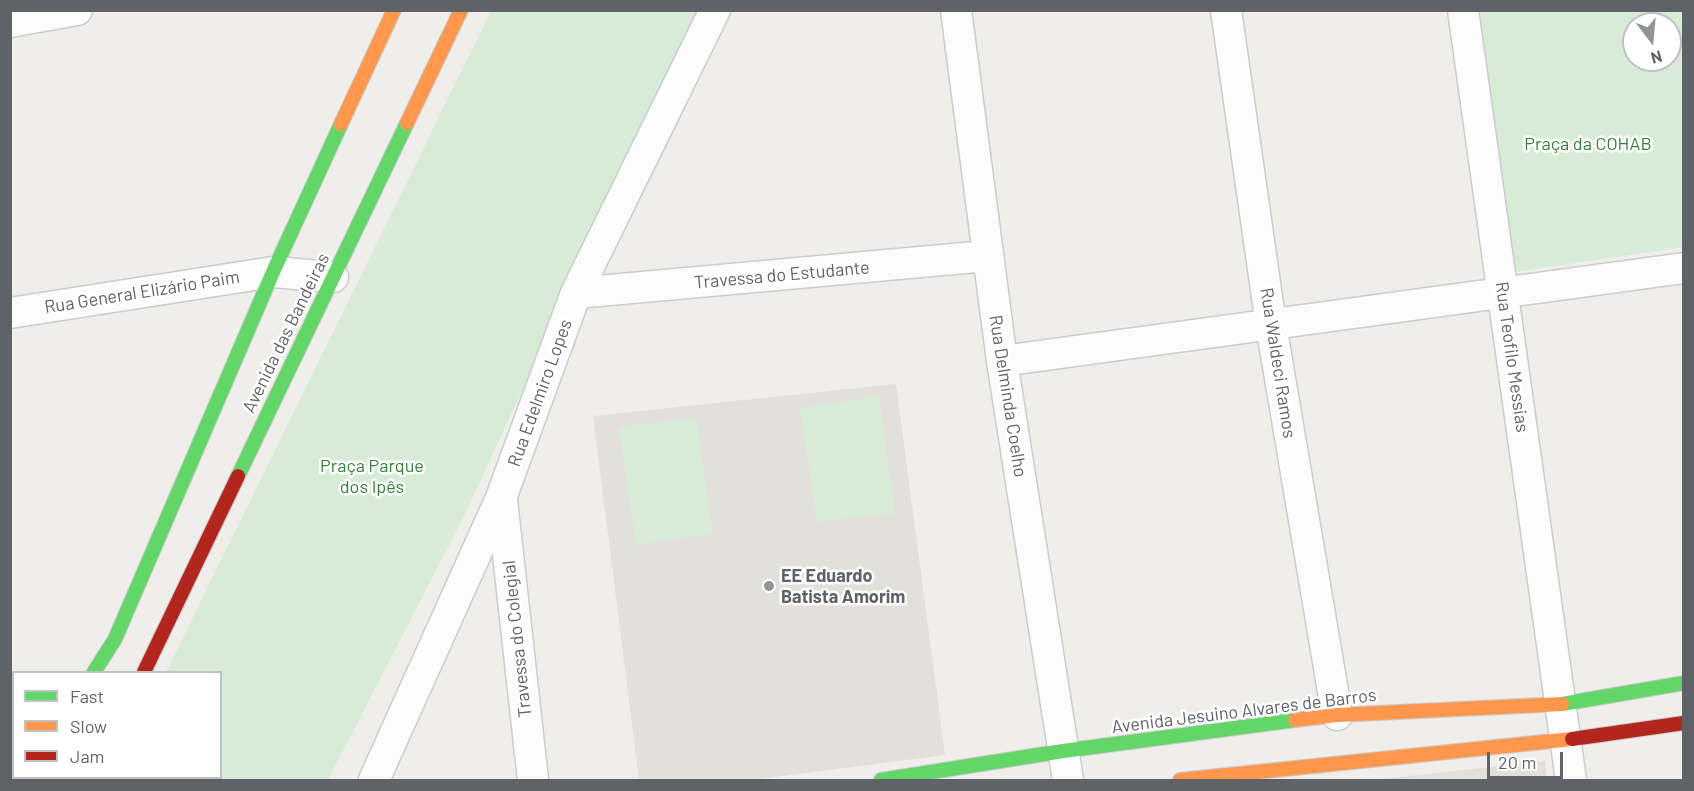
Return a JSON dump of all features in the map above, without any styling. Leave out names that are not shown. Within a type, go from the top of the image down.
[{"type":"street","points":[[10,22],[76,10]]},
{"type":"street","name":"Avenida das Bandeiras","points":[[95,671],[115,639],[273,272],[394,10]]},
{"type":"street","name":"Avenida das Bandeiras","points":[[144,671],[461,10]]},
{"type":"street","name":"Rua Edelmiro Lopes","points":[[374,780],[501,498],[576,293],[715,10]]},
{"type":"street","name":"Rua Delminda Coelho","points":[[956,10],[1002,362],[1068,780]]},
{"type":"street","name":"Rua Waldeci Ramos","points":[[1226,10],[1271,325],[1337,715]]},
{"type":"street","name":"Rua Teofilo Messias","points":[[1463,10],[1571,780]]},
{"type":"street","name":"Travessa do Estudante","points":[[576,293],[987,256]]},
{"type":"street","points":[[1002,362],[1683,268]]},
{"type":"street","name":"Rua General Elizário Paim","points":[[10,313],[273,272],[333,277]]},
{"type":"street","name":"Travessa do Colegial","points":[[501,498],[533,780]]},
{"type":"street","name":"Avenida Jesuino Alvares de Barros","points":[[881,780],[1063,751],[1337,715],[1561,704],[1683,684]]},
{"type":"street","points":[[1180,780],[1567,740],[1683,723]]},
{"type":"shaded area","name":"EE Eduardo Batista Amorim","points":[[896,384],[945,755],[752,780],[639,780],[593,416]]},
{"type":"shaded area","points":[[1545,761],[1547,780],[1373,780]]},
{"type":"green space","name":"Praça Parque dos Ipês","points":[[491,11],[698,11],[464,516],[328,780],[113,780],[222,779],[222,671],[166,671]]},
{"type":"green space","name":"Praça da COHAB","points":[[1473,11],[1683,11],[1683,247],[1509,273]]},
{"type":"green space","points":[[879,396],[895,513],[817,522],[800,408]]},
{"type":"green space","points":[[696,418],[713,534],[636,545],[619,427]]},
{"type":"traffic: fast","points":[[238,476],[407,123]]},
{"type":"traffic: fast","points":[[95,671],[115,639],[273,272],[341,124]]},
{"type":"traffic: fast","points":[[1562,704],[1684,683]]},
{"type":"traffic: fast","points":[[881,780],[1063,751],[1295,720]]},
{"type":"traffic: slow","points":[[341,124],[394,10]]},
{"type":"traffic: slow","points":[[407,123],[461,10]]},
{"type":"traffic: slow","points":[[1295,720],[1337,715],[1562,704]]},
{"type":"traffic: slow","points":[[1180,780],[1572,739]]},
{"type":"traffic: jam","points":[[144,671],[238,476]]},
{"type":"traffic: jam","points":[[1572,739],[1684,723]]},
{"type":"place","name":"EE Eduardo Batista Amorim","points":[[769,586]]}]
